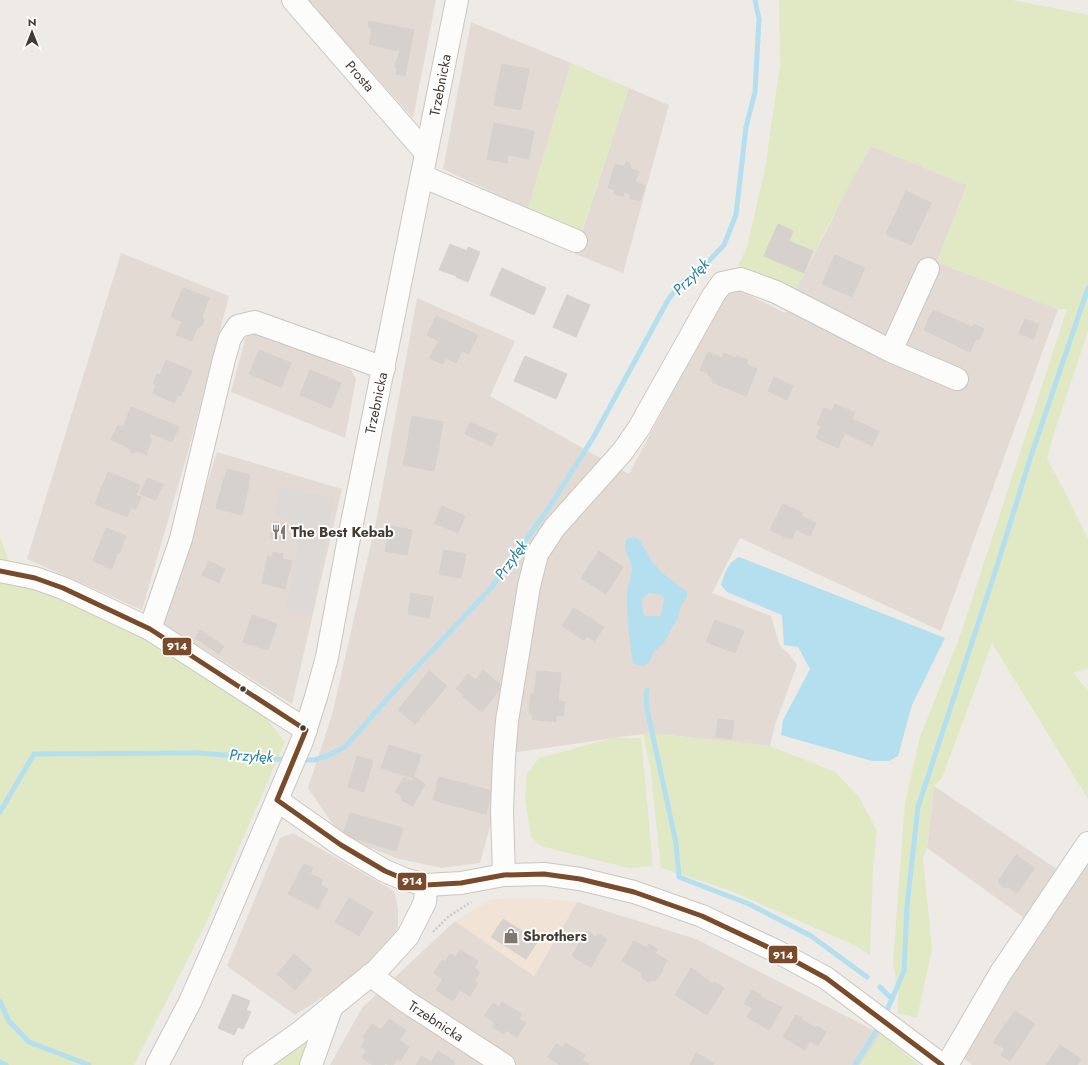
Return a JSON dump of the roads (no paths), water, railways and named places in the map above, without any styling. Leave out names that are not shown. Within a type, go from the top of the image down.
[{"type":"street","name":"Prosta","points":[[293,0],[426,153]]},
{"type":"street","name":"Trzebnicka","points":[[157,1065],[190,1002],[286,779],[304,735],[316,697],[327,657],[457,0]]},
{"type":"street","points":[[422,176],[576,241]]},
{"type":"street","points":[[891,351],[928,269]]},
{"type":"street","points":[[504,875],[502,811],[507,721],[528,593],[537,554],[555,527],[623,451],[639,428],[713,296],[722,284],[741,279],[776,292],[891,351],[957,379]]},
{"type":"street","points":[[150,629],[180,539],[230,338],[238,326],[254,322],[384,368]]},
{"type":"street","points":[[0,571],[35,578],[63,588],[150,629],[304,735]]},
{"type":"street","points":[[277,800],[340,845],[385,871],[404,879],[426,885],[461,883],[504,875],[544,874],[580,879],[634,892],[702,916],[776,951],[826,978],[942,1065]]},
{"type":"street","points":[[947,1065],[1000,974],[1088,843]]},
{"type":"street","points":[[254,1065],[377,970],[408,936],[425,902],[426,885]]},
{"type":"street","name":"Trzebnicka","points":[[370,975],[407,1002],[504,1065]]},
{"type":"street","points":[[311,1065],[332,1005]]},
{"type":"water","points":[[629,538],[636,538],[641,542],[651,560],[661,572],[687,592],[687,597],[682,604],[677,620],[663,644],[653,653],[650,662],[643,666],[633,664],[628,628],[627,590],[632,569],[625,547],[626,540]],"holes":[[[649,593],[661,595],[664,598],[660,616],[645,616],[643,613],[642,599]]]},
{"type":"water","points":[[739,557],[945,638],[912,705],[898,756],[889,761],[872,761],[781,735],[783,720],[810,669],[798,647],[784,645],[782,615],[727,592],[721,585],[729,565]]},
{"type":"waterway","name":"Przyłęk","points":[[300,760],[314,760],[327,756],[345,747],[397,688],[491,588],[548,509],[593,438],[668,300],[680,284],[705,265],[724,245],[736,215],[746,127],[755,92],[759,19],[755,0]]},
{"type":"waterway","points":[[888,1008],[904,971],[907,906],[918,807],[997,566],[1029,462],[1088,288]]},
{"type":"waterway","points":[[647,690],[647,709],[676,843],[679,877],[749,904],[811,936],[867,977]]},
{"type":"waterway","name":"Przyłęk","points":[[0,812],[34,754],[198,753],[288,760]]},
{"type":"waterway","points":[[880,987],[892,999]]},
{"type":"waterway","name":"Przyłęk","points":[[0,1001],[8,1020],[29,1042],[89,1065]]},
{"type":"waterway","points":[[855,1065],[877,1030]]},
{"type":"waterway","points":[[0,1062],[6,1065]]},
{"type":"place","name":"The Best Kebab","points":[[279,532]]},
{"type":"place","name":"Sbrothers","points":[[511,936]]}]
